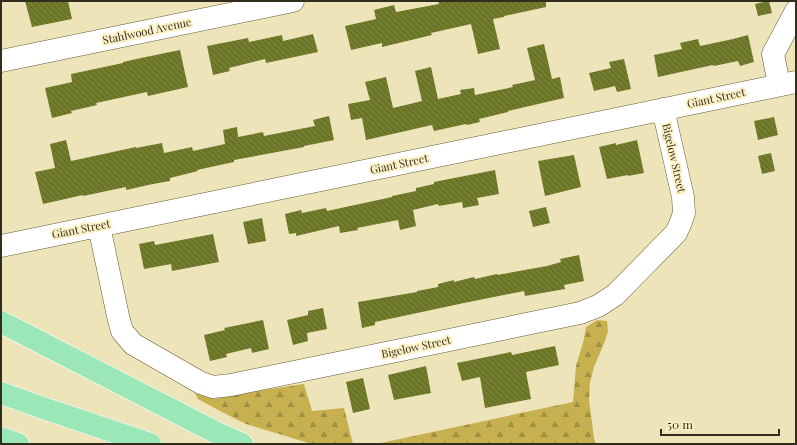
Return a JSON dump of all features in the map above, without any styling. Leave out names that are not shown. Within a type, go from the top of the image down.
[{"type":"highway","points":[[1,322],[242,444]]},
{"type":"highway","points":[[1,393],[150,444]]},
{"type":"highway","points":[[1,438],[18,444]]},
{"type":"street","name":"Stahlwood Avenue","points":[[1,61],[293,1]]},
{"type":"street","points":[[788,84],[773,54],[796,11]]},
{"type":"street","name":"Giant Street","points":[[1,246],[788,84]]},
{"type":"street","name":"Bigelow Street","points":[[99,226],[122,331],[133,344],[201,383],[213,387],[262,379],[580,313],[598,306],[616,295],[676,233],[684,213],[683,197],[663,109]]},
{"type":"green space","points":[[597,320],[607,321],[608,331],[594,367],[590,383],[589,400],[596,444],[376,444],[573,402],[576,366],[586,327]]},
{"type":"green space","points":[[304,384],[312,411],[344,408],[353,444],[312,444],[246,424],[198,399],[195,393],[215,399],[230,395]]},
{"type":"building","points":[[25,1],[68,1],[72,19],[32,27]]},
{"type":"building","points":[[438,1],[546,1],[546,7],[493,19],[500,49],[478,54],[471,24],[431,33],[432,35],[382,47],[382,43],[351,50],[345,26],[376,19],[374,10],[394,5],[396,12],[439,4]]},
{"type":"building","points":[[769,1],[772,13],[758,16],[755,4]]},
{"type":"building","points":[[313,34],[318,52],[266,63],[265,59],[229,68],[230,71],[213,75],[207,46],[248,38],[249,42],[282,35],[283,41]]},
{"type":"building","points":[[748,35],[754,62],[740,66],[738,61],[658,77],[654,55],[682,49],[680,43],[698,39],[700,46]]},
{"type":"building","points":[[544,44],[552,79],[560,77],[564,98],[479,119],[480,122],[467,125],[434,131],[432,125],[366,140],[362,118],[351,120],[348,104],[370,100],[365,82],[386,77],[393,108],[422,101],[415,71],[431,67],[438,99],[461,94],[460,90],[474,88],[475,95],[513,87],[512,85],[535,80],[527,48]]},
{"type":"building","points":[[180,50],[188,87],[148,96],[147,92],[96,103],[97,105],[71,111],[72,113],[52,118],[45,88],[72,82],[71,74]]},
{"type":"building","points":[[624,59],[631,89],[617,92],[615,86],[594,91],[589,73],[611,68],[609,62]]},
{"type":"building","points":[[329,116],[334,140],[234,160],[234,162],[197,170],[198,171],[170,178],[170,181],[126,190],[126,187],[43,204],[35,172],[55,168],[50,144],[66,140],[71,161],[162,143],[164,153],[192,147],[193,151],[225,144],[223,130],[237,127],[238,137],[263,132],[264,136],[315,126],[313,120]]},
{"type":"building","points":[[774,117],[778,135],[758,140],[754,121]]},
{"type":"building","points":[[637,140],[644,173],[607,179],[599,147]]},
{"type":"building","points":[[771,153],[775,171],[762,174],[758,156]]},
{"type":"building","points":[[574,155],[581,187],[545,196],[538,161]]},
{"type":"building","points":[[495,170],[499,194],[477,198],[479,205],[463,208],[462,202],[439,206],[438,204],[413,210],[416,226],[400,230],[398,220],[340,233],[339,226],[296,236],[296,233],[289,234],[285,214],[301,210],[302,213],[326,208],[327,211],[416,191],[416,188],[434,184],[434,182]]},
{"type":"building","points":[[546,207],[550,223],[533,227],[529,211]]},
{"type":"building","points":[[262,218],[266,241],[248,244],[243,222]]},
{"type":"building","points":[[213,234],[219,262],[172,271],[171,264],[144,269],[139,244],[154,241],[155,245]]},
{"type":"building","points":[[579,255],[584,281],[564,285],[565,289],[525,296],[524,291],[375,322],[375,325],[362,328],[358,302],[417,292],[438,287],[438,284],[454,280],[454,282],[474,277],[475,279],[547,266],[561,262],[560,259]]},
{"type":"building","points":[[323,308],[327,329],[307,333],[308,341],[293,345],[287,320],[308,315],[308,311]]},
{"type":"building","points":[[263,320],[269,349],[252,353],[251,348],[226,354],[227,357],[210,361],[204,335],[225,330],[224,328]]},
{"type":"building","points":[[555,346],[559,365],[526,372],[531,399],[485,408],[480,377],[462,381],[457,363],[511,352],[512,355]]},
{"type":"building","points":[[426,366],[431,393],[394,400],[388,375]]},
{"type":"building","points":[[363,378],[370,409],[353,413],[346,382]]}]
